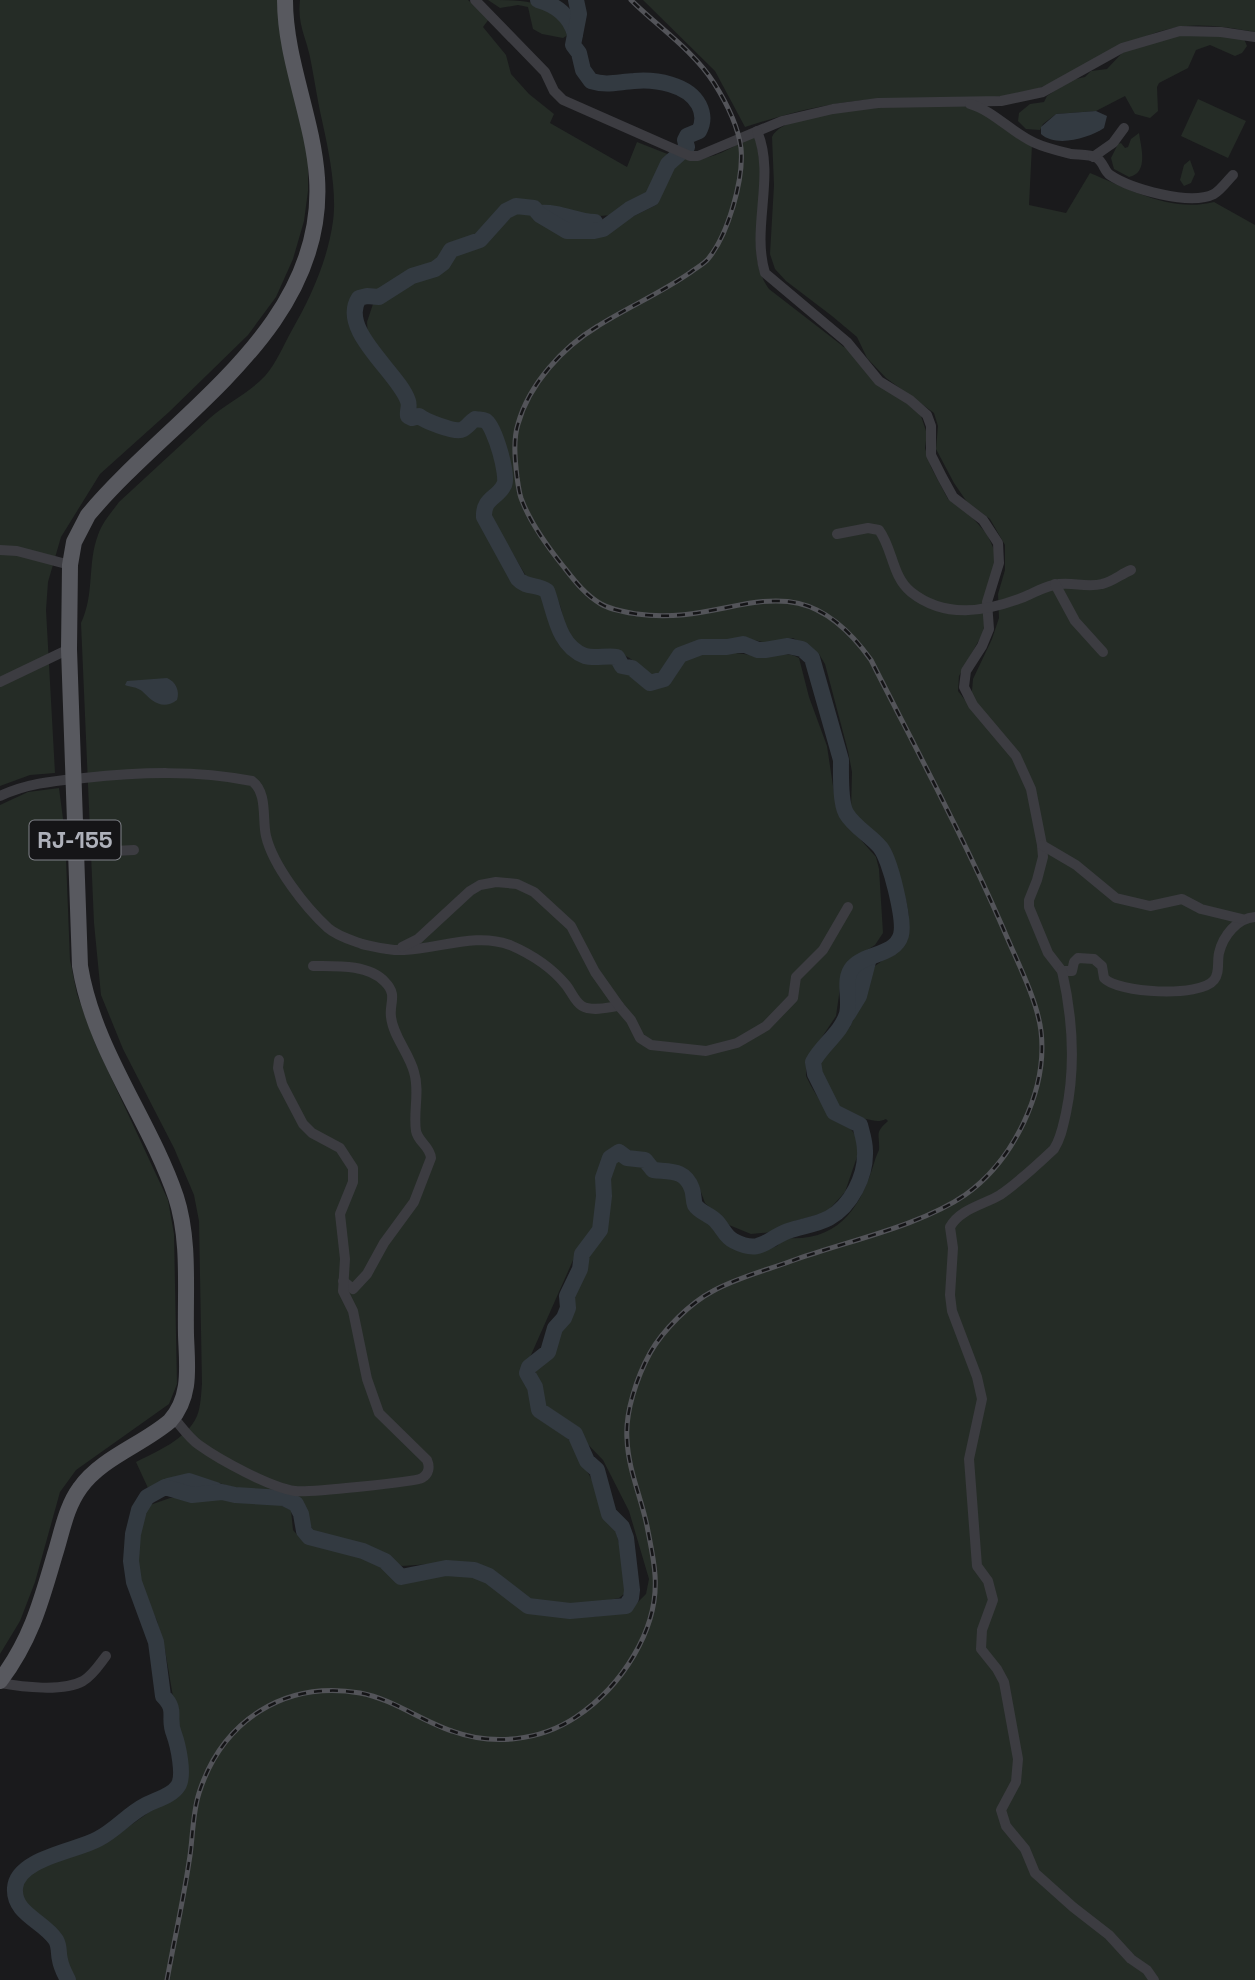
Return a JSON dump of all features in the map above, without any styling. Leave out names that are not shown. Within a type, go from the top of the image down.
[{"type":"main road","name":"RJ-155","points":[[0,1682],[21,1652],[32,1629],[65,1518],[78,1490],[94,1473],[160,1429],[184,1401],[187,1380],[181,1215],[170,1181],[110,1059],[90,1010],[80,967],[69,649],[70,565],[74,542],[88,515],[255,347],[282,309],[303,263],[314,221],[317,180],[313,138],[290,41],[285,0]]},
{"type":"street","points":[[475,0],[545,72],[554,91],[563,100],[690,156],[703,154],[807,114],[858,105],[1001,101],[1043,92],[1122,48],[1169,34],[1194,30],[1255,37]]},
{"type":"street","points":[[963,102],[977,106],[1009,129],[1034,142],[1093,157],[1101,162],[1107,173],[1136,187],[1178,197],[1195,198],[1216,193],[1233,175]]},
{"type":"street","points":[[1093,157],[1113,143],[1124,128]]},
{"type":"street","points":[[757,131],[765,163],[762,257],[765,273],[847,341],[879,381],[927,415],[931,426],[931,456],[945,484],[953,496],[983,520],[998,543],[1000,558],[988,595],[989,629],[966,671],[964,687],[973,705],[1003,738],[1025,771],[1031,789],[1043,857],[1029,907],[1048,953],[1062,971],[1070,1005],[1073,1051],[1070,1097],[1059,1142],[1013,1185],[998,1196],[959,1215],[950,1227],[953,1248],[950,1295],[952,1311],[977,1377],[982,1399],[972,1444],[969,1476],[977,1566],[988,1581],[993,1600],[980,1641],[985,1656],[998,1669],[1004,1682],[1016,1739],[1017,1774],[1001,1810],[1006,1826],[1025,1849],[1035,1873],[1109,1935],[1147,1970],[1154,1980]]},
{"type":"street","points":[[837,534],[868,528],[879,530],[887,543],[900,579],[909,590],[940,608],[964,612],[1024,597],[1055,584],[1102,584],[1131,570]]},
{"type":"street","points":[[0,550],[17,551],[70,565]]},
{"type":"street","points":[[1055,584],[1075,621],[1103,652]]},
{"type":"street","points":[[0,682],[69,649]]},
{"type":"street","points":[[0,796],[31,784],[158,772],[252,781],[260,791],[266,836],[271,850],[300,896],[330,930],[354,941],[393,950],[413,950],[476,940],[508,944],[555,973],[582,1006],[619,1006]]},
{"type":"street","points":[[1042,845],[1076,865],[1116,898],[1150,906],[1182,899],[1201,909],[1242,919],[1255,916]]},
{"type":"street","points":[[75,853],[134,850]]},
{"type":"street","points":[[393,950],[418,939],[480,885],[496,882],[517,884],[534,892],[567,921],[595,972],[631,1020],[640,1038],[651,1045],[706,1051],[737,1043],[766,1026],[793,998],[796,977],[823,950],[848,907]]},
{"type":"street","points":[[1062,971],[1072,971],[1075,960],[1094,959],[1102,966],[1104,978],[1114,985],[1158,992],[1200,989],[1213,981],[1217,974],[1220,949],[1242,919]]},
{"type":"street","points":[[313,966],[365,971],[384,980],[388,985],[394,1003],[391,1019],[415,1075],[417,1134],[426,1145],[431,1158],[414,1202],[384,1243],[367,1274],[353,1289],[344,1281]]},
{"type":"street","points":[[173,1417],[197,1444],[276,1486],[295,1491],[312,1492],[421,1479],[427,1474],[427,1460],[379,1413],[362,1357],[353,1311],[343,1291],[345,1259],[340,1214],[353,1182],[353,1168],[340,1148],[312,1133],[303,1124],[282,1084],[279,1060]]},
{"type":"street","points":[[0,1682],[24,1687],[61,1686],[82,1682],[94,1673],[106,1656]]},
{"type":"shaded area","points":[[0,0],[277,0],[279,24],[308,147],[308,191],[304,221],[293,259],[276,297],[248,335],[100,474],[61,537],[48,582],[46,610],[55,773],[30,775],[0,786]]},
{"type":"shaded area","points":[[300,0],[468,0],[489,19],[483,27],[506,55],[511,74],[529,94],[554,114],[550,123],[627,167],[637,142],[670,155],[651,192],[626,204],[612,215],[588,217],[562,209],[542,209],[524,202],[505,205],[479,236],[449,246],[433,264],[409,271],[384,288],[357,295],[351,307],[351,320],[365,348],[402,398],[405,419],[418,420],[455,434],[467,431],[478,423],[484,424],[488,430],[496,450],[501,479],[481,507],[481,519],[494,547],[516,581],[543,593],[553,624],[568,650],[587,661],[613,662],[640,685],[651,689],[667,685],[688,658],[702,652],[719,651],[763,656],[786,654],[799,658],[809,697],[827,746],[836,806],[845,822],[876,857],[879,869],[883,933],[875,945],[848,962],[841,981],[836,1016],[808,1058],[806,1067],[806,1076],[829,1116],[850,1128],[859,1140],[858,1154],[845,1192],[827,1212],[795,1221],[774,1232],[751,1234],[729,1225],[705,1203],[698,1184],[684,1171],[657,1164],[643,1154],[620,1148],[606,1153],[597,1179],[594,1227],[574,1258],[523,1373],[535,1411],[557,1427],[570,1441],[592,1480],[605,1518],[616,1532],[623,1558],[624,1594],[619,1598],[580,1606],[527,1599],[497,1576],[476,1567],[445,1563],[402,1566],[367,1548],[313,1531],[301,1502],[284,1496],[187,1477],[171,1479],[148,1488],[136,1462],[179,1438],[197,1416],[202,1384],[199,1221],[194,1195],[174,1148],[123,1049],[101,995],[94,923],[81,623],[88,601],[95,546],[107,518],[119,502],[210,418],[265,376],[306,304],[323,263],[333,221],[333,185],[311,62],[301,25]]},
{"type":"shaded area","points":[[488,0],[523,1],[548,7],[566,20],[571,33],[563,38],[542,34],[533,29],[528,7],[518,5],[500,8]]},
{"type":"shaded area","points":[[643,0],[1255,0],[1255,32],[1203,26],[1167,29],[1130,43],[1057,81],[1020,93],[980,98],[900,98],[845,102],[745,127],[715,71]]},
{"type":"shaded area","points":[[1186,33],[1244,39],[1247,46],[1242,53],[1235,56],[1210,45],[1196,50],[1188,68],[1159,83],[1158,111],[1150,118],[1135,114],[1125,96],[1096,111],[1056,114],[1043,124],[1040,130],[1026,129],[1018,121],[1019,113],[1030,104],[1044,102],[1047,96],[1071,80],[1085,77],[1091,71],[1107,69],[1124,51]]},
{"type":"shaded area","points":[[1198,99],[1246,121],[1228,158],[1181,136]]},
{"type":"shaded area","points":[[961,105],[978,110],[1032,145],[1029,205],[1066,213],[1090,173],[1166,202],[1198,205],[1214,202],[1255,225],[1255,1980],[72,1980],[64,1951],[52,1928],[20,1899],[18,1891],[21,1881],[28,1872],[110,1840],[176,1793],[182,1784],[183,1755],[165,1650],[157,1621],[136,1574],[139,1526],[144,1511],[150,1505],[170,1498],[216,1497],[272,1501],[291,1510],[293,1530],[301,1539],[329,1549],[358,1553],[385,1565],[403,1583],[413,1582],[429,1573],[454,1572],[478,1575],[530,1612],[552,1616],[592,1617],[628,1611],[646,1594],[649,1579],[629,1511],[603,1460],[567,1423],[544,1407],[535,1377],[536,1371],[555,1344],[558,1330],[570,1314],[574,1289],[585,1259],[595,1243],[606,1233],[609,1196],[605,1181],[614,1160],[620,1157],[627,1162],[639,1161],[655,1173],[679,1177],[687,1187],[692,1208],[716,1224],[725,1239],[733,1245],[753,1250],[769,1249],[785,1238],[804,1238],[820,1234],[845,1218],[863,1193],[879,1150],[879,1131],[888,1121],[854,1116],[838,1108],[827,1095],[816,1066],[823,1053],[850,1027],[875,966],[904,945],[909,915],[900,883],[884,846],[861,827],[851,811],[852,772],[848,751],[825,664],[819,654],[793,638],[767,643],[745,638],[701,641],[680,651],[663,672],[650,675],[625,656],[577,646],[567,635],[556,598],[526,576],[491,517],[490,506],[509,486],[511,478],[508,456],[500,433],[488,418],[480,416],[456,426],[415,412],[407,389],[368,337],[367,322],[373,304],[396,291],[407,281],[438,271],[456,256],[476,247],[514,211],[528,210],[564,235],[596,235],[611,230],[656,205],[672,168],[681,157],[712,156],[756,135],[761,188],[756,248],[762,276],[769,289],[848,348],[899,397],[920,413],[927,434],[925,448],[931,467],[948,499],[970,515],[987,534],[996,554],[983,633],[959,676],[958,691],[965,700],[972,691],[973,679],[999,618],[998,594],[1005,570],[1005,545],[990,519],[967,502],[954,483],[936,449],[938,426],[934,413],[886,378],[867,358],[857,337],[786,281],[775,269],[770,254],[774,185],[772,137],[783,126],[829,113],[859,109]]},
{"type":"shaded area","points":[[1096,111],[1107,116],[1104,128],[1090,135],[1064,141],[1041,134],[1041,127],[1056,114]]},
{"type":"shaded area","points":[[1139,133],[1141,165],[1135,175],[1129,177],[1114,169],[1111,158],[1118,144],[1128,147],[1131,139]]},
{"type":"shaded area","points":[[1190,160],[1195,174],[1191,183],[1184,186],[1180,180],[1184,165]]},
{"type":"shaded area","points":[[167,678],[175,684],[178,693],[177,700],[167,705],[162,705],[140,690],[125,685],[127,681]]},
{"type":"shaded area","points":[[59,788],[65,834],[70,960],[77,994],[95,1043],[168,1200],[174,1234],[177,1384],[169,1404],[76,1470],[60,1492],[35,1582],[20,1621],[0,1654],[0,805],[28,792]]},
{"type":"waterway","points":[[538,0],[561,12],[570,22],[575,34]]},
{"type":"waterway","points":[[68,1980],[61,1965],[56,1940],[19,1904],[15,1888],[18,1878],[37,1862],[104,1835],[140,1809],[172,1792],[178,1786],[181,1775],[171,1710],[163,1696],[156,1642],[134,1582],[131,1561],[133,1534],[139,1510],[147,1497],[165,1487],[192,1495],[222,1492],[284,1498],[296,1504],[304,1531],[309,1537],[363,1551],[385,1561],[401,1577],[446,1568],[474,1570],[489,1576],[528,1606],[570,1611],[626,1606],[632,1590],[626,1538],[622,1527],[609,1514],[597,1470],[587,1461],[575,1434],[539,1410],[535,1387],[527,1373],[529,1367],[548,1352],[555,1328],[568,1308],[567,1296],[580,1269],[582,1254],[600,1230],[603,1178],[610,1158],[619,1152],[627,1158],[645,1160],[653,1170],[681,1175],[689,1183],[697,1207],[714,1219],[731,1239],[751,1246],[763,1244],[780,1234],[837,1213],[856,1189],[863,1170],[865,1147],[860,1125],[834,1112],[815,1074],[813,1062],[847,1014],[847,983],[853,967],[898,942],[902,927],[901,916],[884,853],[853,823],[844,808],[841,760],[812,658],[802,649],[788,646],[765,650],[743,644],[701,647],[680,655],[664,679],[650,683],[632,668],[622,666],[617,657],[589,657],[576,651],[563,637],[547,591],[518,579],[484,517],[488,502],[501,489],[505,480],[500,452],[490,425],[486,421],[475,419],[463,429],[457,430],[439,426],[419,416],[408,416],[409,403],[402,390],[372,351],[357,324],[355,310],[359,298],[379,297],[412,276],[435,269],[443,263],[451,250],[480,240],[506,211],[516,206],[534,208],[540,215],[567,231],[603,229],[630,209],[652,198],[668,164],[687,147],[687,136],[699,131],[702,124],[699,105],[687,92],[679,88],[651,81],[591,81],[583,70],[579,53],[573,45],[579,14],[576,0]]},
{"type":"waterway","points":[[539,213],[595,222]]},
{"type":"waterway","points":[[848,1014],[859,996],[869,958]]},
{"type":"waterway","points":[[168,1486],[189,1481],[216,1490]]},
{"type":"railway","points":[[167,1980],[187,1877],[199,1793],[209,1767],[223,1745],[240,1726],[260,1711],[282,1700],[306,1693],[332,1691],[372,1696],[452,1731],[484,1739],[532,1736],[562,1725],[592,1705],[608,1690],[634,1655],[644,1636],[655,1596],[653,1557],[630,1461],[627,1429],[636,1384],[655,1344],[686,1310],[723,1286],[906,1224],[948,1206],[965,1195],[982,1181],[1012,1144],[1024,1123],[1039,1077],[1042,1054],[1039,1019],[1019,965],[956,826],[871,660],[843,628],[816,609],[789,602],[762,602],[672,616],[637,614],[609,608],[590,596],[571,577],[539,534],[521,498],[515,457],[516,430],[523,409],[539,381],[560,356],[585,335],[668,287],[706,261],[722,236],[737,190],[741,148],[723,98],[696,60],[631,0]]}]
